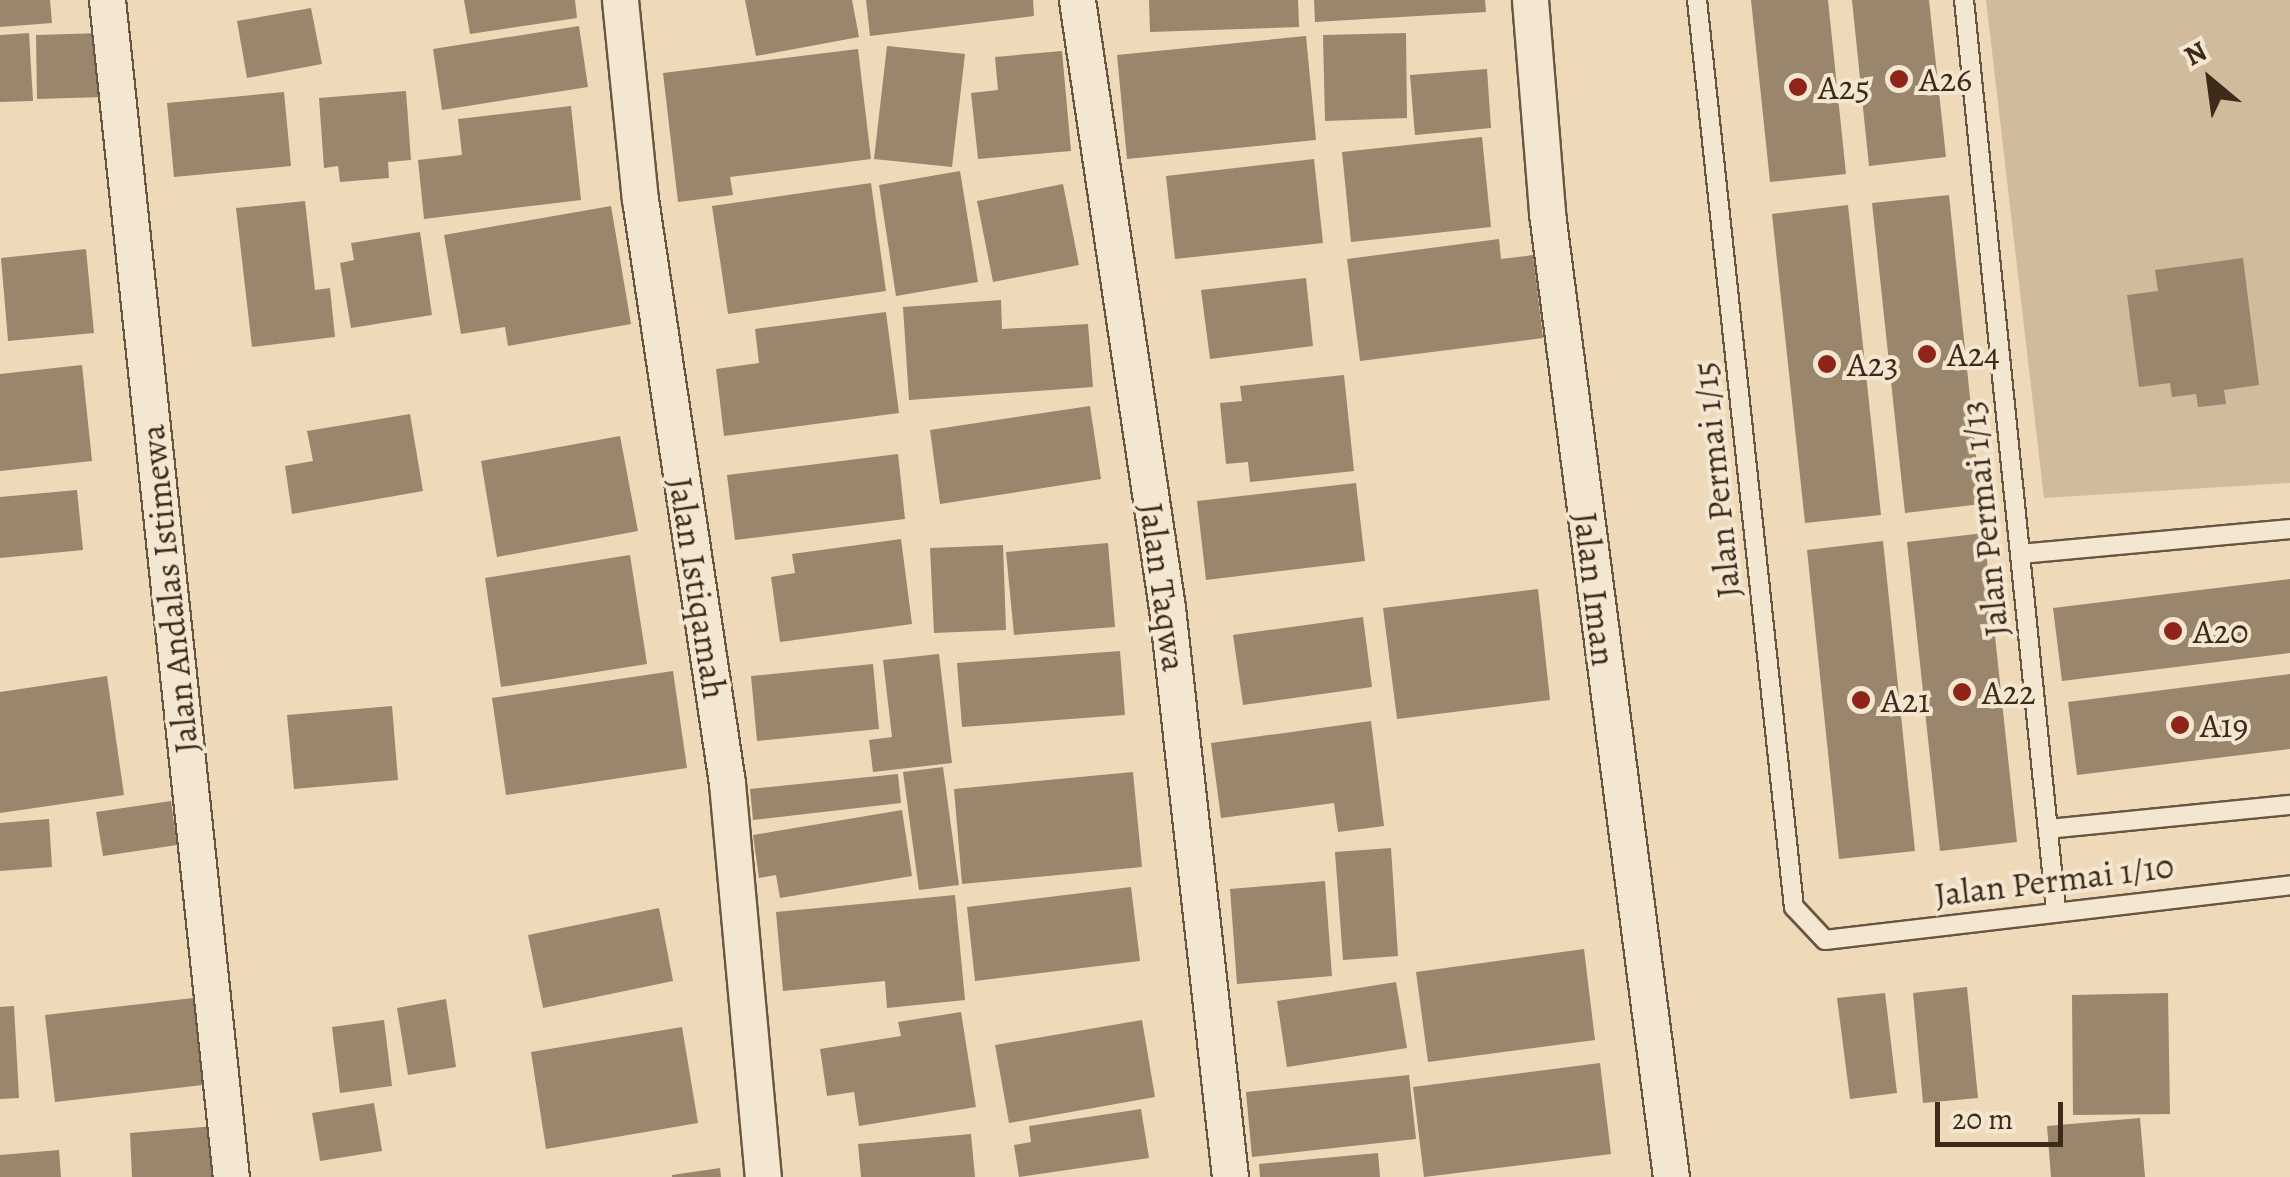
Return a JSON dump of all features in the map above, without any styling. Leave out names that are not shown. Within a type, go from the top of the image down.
[{"type":"street","name":"Jalan Andalas Istimewa","points":[[106,0],[231,1177]]},
{"type":"street","name":"Jalan Istiqamah","points":[[620,0],[640,199],[727,783],[763,1177]]},
{"type":"street","name":"Jalan Taqwa","points":[[1077,0],[1168,608],[1230,1177]]},
{"type":"street","name":"Jalan Iman","points":[[1530,0],[1547,213],[1670,1177]]},
{"type":"lane","name":"Jalan Permai 1/15","points":[[1697,0],[1794,907],[1825,940]]},
{"type":"lane","name":"Jalan Permai 1/13","points":[[1964,0],[2056,911]]},
{"type":"lane","points":[[2021,554],[2290,530]]},
{"type":"lane","name":"Jalan Permai 1/10","points":[[2048,829],[2290,805]]},
{"type":"lane","name":"Jalan Permai 1/10","points":[[1825,940],[2290,885]]},
{"type":"shaded area","points":[[1986,0],[2290,0],[2290,483],[2044,498]]},
{"type":"building","points":[[0,0],[50,0],[52,23],[0,27]]},
{"type":"building","points":[[464,0],[575,0],[577,18],[470,34]]},
{"type":"building","points":[[745,0],[852,0],[859,37],[756,56]]},
{"type":"building","points":[[866,0],[1033,0],[1034,16],[870,36]]},
{"type":"building","points":[[1149,0],[1298,0],[1299,27],[1150,32]]},
{"type":"building","points":[[1314,0],[1485,0],[1486,12],[1315,22]]},
{"type":"building","name":"A25","points":[[1751,0],[1828,0],[1846,174],[1770,182]]},
{"type":"building","name":"A26","points":[[1852,0],[1929,0],[1946,157],[1869,166]]},
{"type":"building","points":[[311,8],[322,64],[247,78],[237,21]]},
{"type":"building","points":[[579,26],[588,87],[442,110],[433,49]]},
{"type":"building","points":[[29,33],[33,101],[0,102],[0,35]]},
{"type":"building","points":[[103,33],[104,97],[37,99],[36,35]]},
{"type":"building","points":[[1406,33],[1407,118],[1325,121],[1323,35]]},
{"type":"building","points":[[1306,36],[1316,140],[1127,159],[1117,55]]},
{"type":"building","points":[[887,46],[965,54],[952,167],[874,159]]},
{"type":"building","points":[[858,49],[871,159],[730,177],[733,195],[678,202],[663,73]]},
{"type":"building","points":[[1062,51],[1071,151],[978,159],[971,93],[998,90],[995,57]]},
{"type":"building","points":[[1487,69],[1491,128],[1415,135],[1410,75]]},
{"type":"building","points":[[406,91],[411,160],[388,162],[389,178],[340,182],[338,166],[324,168],[319,98]]},
{"type":"building","points":[[284,92],[291,166],[174,177],[167,103]]},
{"type":"building","points":[[571,106],[581,200],[424,219],[418,160],[462,155],[458,119]]},
{"type":"building","points":[[1482,137],[1491,227],[1351,242],[1342,152]]},
{"type":"building","points":[[1314,159],[1323,243],[1175,259],[1166,176]]},
{"type":"building","points":[[960,171],[978,282],[896,296],[879,185]]},
{"type":"building","points":[[871,183],[886,291],[728,314],[712,206]]},
{"type":"building","points":[[1063,184],[1079,265],[993,282],[977,201]]},
{"type":"building","name":"A24","points":[[1949,195],[1981,504],[1905,513],[1872,203]]},
{"type":"building","points":[[305,201],[315,290],[330,288],[335,337],[252,347],[236,208]]},
{"type":"building","name":"A23","points":[[1848,205],[1881,515],[1805,523],[1772,214]]},
{"type":"building","points":[[611,206],[631,324],[508,346],[505,327],[461,334],[444,235]]},
{"type":"building","points":[[420,232],[432,315],[351,328],[340,263],[354,260],[351,243]]},
{"type":"building","points":[[1499,239],[1501,259],[1533,255],[1543,338],[1360,361],[1347,259]]},
{"type":"building","points":[[86,249],[94,333],[8,341],[1,258]]},
{"type":"building","points":[[2243,258],[2259,385],[2224,390],[2226,404],[2198,407],[2196,394],[2172,397],[2170,383],[2139,387],[2127,295],[2158,291],[2155,270]]},
{"type":"building","points":[[1306,278],[1313,346],[1210,359],[1201,290]]},
{"type":"building","points":[[1001,300],[1002,329],[1088,324],[1093,387],[909,400],[903,307]]},
{"type":"building","points":[[886,312],[899,413],[724,436],[716,369],[759,363],[755,329]]},
{"type":"building","points":[[82,365],[92,461],[0,471],[0,374]]},
{"type":"building","points":[[1344,375],[1354,471],[1250,482],[1248,462],[1226,464],[1220,403],[1242,401],[1240,386]]},
{"type":"building","points":[[1090,406],[1101,479],[940,504],[930,430]]},
{"type":"building","points":[[410,414],[423,491],[292,514],[285,466],[313,461],[307,431]]},
{"type":"building","points":[[620,436],[638,531],[497,557],[481,461]]},
{"type":"building","points":[[898,454],[905,519],[735,540],[727,475]]},
{"type":"building","points":[[1356,483],[1365,561],[1206,580],[1197,501]]},
{"type":"building","points":[[77,490],[83,550],[0,558],[0,497]]},
{"type":"building","name":"A22","points":[[1984,533],[2017,842],[1940,851],[1907,542]]},
{"type":"building","points":[[901,539],[912,624],[780,642],[771,577],[795,573],[792,554]]},
{"type":"building","name":"A21","points":[[1883,541],[1915,851],[1839,859],[1807,550]]},
{"type":"building","points":[[1108,543],[1115,627],[1014,635],[1006,552]]},
{"type":"building","points":[[1003,545],[1006,630],[934,633],[930,548]]},
{"type":"building","points":[[630,555],[647,664],[501,687],[485,578]]},
{"type":"building","name":"A20","points":[[2290,579],[2290,653],[2062,681],[2053,608]]},
{"type":"building","points":[[1538,589],[1550,700],[1397,719],[1383,608]]},
{"type":"building","points":[[1363,617],[1372,687],[1243,705],[1233,635]]},
{"type":"building","points":[[1120,651],[1125,715],[962,727],[957,663]]},
{"type":"building","points":[[939,654],[952,763],[873,772],[869,740],[892,737],[883,660]]},
{"type":"building","points":[[873,664],[879,729],[757,741],[751,676]]},
{"type":"building","points":[[673,671],[687,768],[506,795],[492,698]]},
{"type":"building","name":"A19","points":[[2290,674],[2290,749],[2077,775],[2068,702]]},
{"type":"building","points":[[107,676],[124,795],[0,813],[0,692]]},
{"type":"building","points":[[392,706],[398,780],[294,789],[287,715]]},
{"type":"building","points":[[1371,721],[1384,826],[1338,832],[1334,803],[1221,818],[1211,743]]},
{"type":"building","points":[[943,767],[959,885],[919,890],[903,772]]},
{"type":"building","points":[[1133,772],[1142,867],[962,884],[954,789]]},
{"type":"building","points":[[898,774],[901,803],[753,820],[750,789]]},
{"type":"building","points":[[171,801],[177,845],[103,856],[96,812]]},
{"type":"building","points":[[902,810],[912,876],[780,898],[776,875],[759,878],[753,835]]},
{"type":"building","points":[[49,819],[52,867],[0,871],[0,823]]},
{"type":"building","points":[[1391,848],[1398,956],[1343,960],[1335,852]]},
{"type":"building","points":[[1325,881],[1332,976],[1237,984],[1230,889]]},
{"type":"building","points":[[1131,887],[1140,961],[975,981],[967,907]]},
{"type":"building","points":[[955,895],[965,1000],[887,1008],[885,981],[783,991],[776,912]]},
{"type":"building","points":[[659,908],[673,981],[543,1008],[528,935]]},
{"type":"building","points":[[1584,949],[1595,1040],[1428,1062],[1416,972]]},
{"type":"building","points":[[1396,982],[1407,1048],[1287,1067],[1277,1001]]},
{"type":"building","points":[[1967,987],[1978,1098],[1923,1103],[1913,993]]},
{"type":"building","points":[[1885,993],[1897,1093],[1850,1099],[1837,998]]},
{"type":"building","points":[[2168,993],[2170,1114],[2073,1115],[2072,995]]},
{"type":"building","points":[[193,998],[203,1085],[55,1102],[45,1015]]},
{"type":"building","points":[[446,999],[456,1067],[408,1075],[397,1008]]},
{"type":"building","points":[[14,1006],[19,1098],[0,1099],[0,1007]]},
{"type":"building","points":[[961,1012],[976,1107],[859,1126],[854,1092],[827,1096],[820,1049],[901,1036],[898,1022]]},
{"type":"building","points":[[384,1020],[392,1086],[340,1093],[332,1027]]},
{"type":"building","points":[[1142,1020],[1155,1097],[1009,1123],[995,1045]]},
{"type":"building","points":[[682,1027],[698,1123],[546,1149],[531,1052]]},
{"type":"building","points":[[1600,1063],[1611,1154],[1424,1177],[1413,1087]]},
{"type":"building","points":[[1409,1075],[1416,1139],[1252,1157],[1246,1092]]},
{"type":"building","points":[[374,1103],[382,1151],[320,1161],[312,1113]]},
{"type":"building","points":[[1141,1109],[1149,1158],[1019,1177],[1014,1145],[1031,1142],[1029,1126]]},
{"type":"building","points":[[2140,1118],[2145,1177],[2051,1177],[2047,1126]]},
{"type":"building","points":[[215,1126],[219,1177],[132,1177],[130,1133]]},
{"type":"building","points":[[971,1134],[975,1177],[861,1177],[858,1144]]},
{"type":"building","points":[[59,1150],[61,1177],[0,1177],[0,1155]]},
{"type":"building","points":[[1378,1153],[1380,1177],[1260,1177],[1259,1164]]},
{"type":"building","points":[[720,1168],[721,1177],[672,1177],[672,1175]]},
{"type":"place","name":"A26","points":[[1899,79]]},
{"type":"place","name":"A25","points":[[1798,87]]},
{"type":"place","name":"A24","points":[[1927,354]]},
{"type":"place","name":"A23","points":[[1827,364]]},
{"type":"place","name":"A20","points":[[2173,631]]},
{"type":"place","name":"A22","points":[[1962,692]]},
{"type":"place","name":"A21","points":[[1861,700]]},
{"type":"place","name":"A19","points":[[2180,725]]}]
